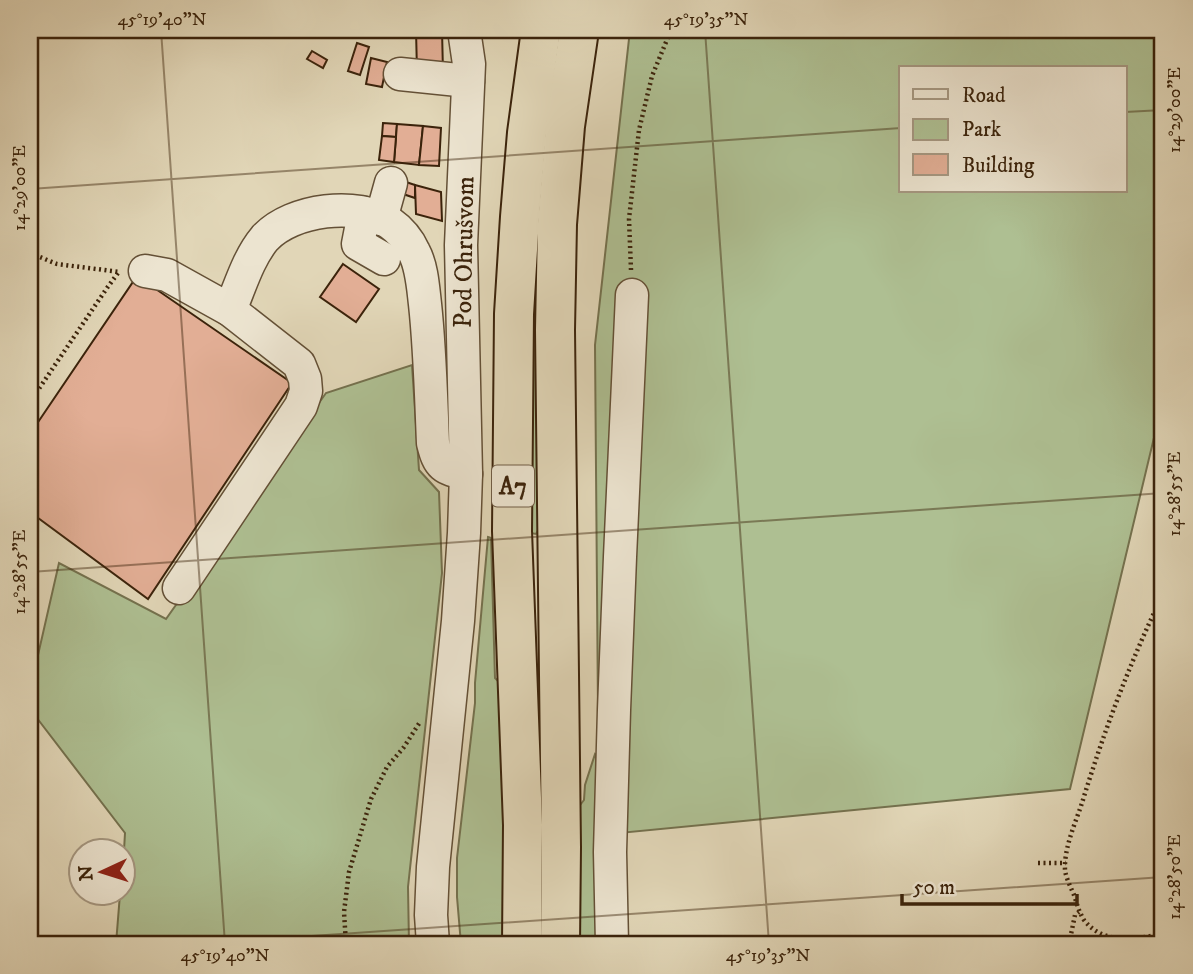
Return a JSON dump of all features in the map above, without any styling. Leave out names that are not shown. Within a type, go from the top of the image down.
[{"type":"highway","name":"A7","points":[[522,944],[523,825],[512,531],[514,314],[527,133],[541,30]]},
{"type":"highway","name":"A7","points":[[560,944],[555,330],[559,200],[565,126],[579,30]]},
{"type":"street","name":"Pod Ohrušvom","points":[[433,944],[433,867],[458,621],[464,533],[466,474],[461,245],[469,64],[464,30]]},
{"type":"street","points":[[400,74],[468,81]]},
{"type":"street","points":[[384,259],[358,244],[391,183]]},
{"type":"street","points":[[230,310],[251,261],[265,239],[283,224],[303,215],[343,211],[389,222],[405,236],[420,266],[427,328],[433,443],[437,458],[447,469],[466,474]]},
{"type":"street","points":[[133,271],[167,275],[230,310],[299,364],[305,379],[306,391],[295,416],[179,588]]},
{"type":"street","points":[[612,944],[610,852],[614,710],[632,295]]},
{"type":"path","points":[[632,295],[629,219],[639,130],[652,76],[671,30]]},
{"type":"path","points":[[30,253],[57,264],[133,271]]},
{"type":"path","points":[[30,402],[107,288],[133,271]]},
{"type":"path","points":[[1163,594],[1139,643],[1099,749],[1067,851],[1065,872],[1079,912],[1086,922],[1101,934],[1118,939],[1135,939],[1163,933]]},
{"type":"path","points":[[346,944],[344,912],[349,872],[371,799],[387,767],[421,720]]},
{"type":"path","points":[[1038,863],[1066,863]]},
{"type":"path","points":[[1069,944],[1075,915],[1079,912]]},
{"type":"green space","points":[[630,30],[1163,30],[1163,400],[1070,789],[599,835],[595,345]]},
{"type":"green space","points":[[540,156],[539,529],[536,534],[530,533],[529,399]]},
{"type":"green space","points":[[412,365],[419,470],[439,492],[442,573],[408,887],[409,944],[116,944],[119,908],[136,908],[136,838],[125,838],[125,833],[30,709],[30,690],[59,563],[166,619],[326,393]]},
{"type":"green space","points":[[488,537],[491,538],[495,678],[502,685],[505,939],[494,937],[484,942],[479,940],[476,944],[461,944],[457,858],[475,703]]},
{"type":"green space","points":[[595,754],[598,944],[576,944],[577,809],[584,800],[585,785]]},
{"type":"building","points":[[416,30],[442,30],[443,72],[417,72]]},
{"type":"building","points":[[357,43],[369,47],[360,75],[348,71]]},
{"type":"building","points":[[312,51],[327,60],[323,68],[307,59]]},
{"type":"building","points":[[371,58],[387,62],[382,87],[366,84]]},
{"type":"building","points":[[383,123],[397,124],[396,137],[382,136]]},
{"type":"building","points":[[397,124],[423,126],[419,165],[394,162]]},
{"type":"building","points":[[423,126],[441,128],[439,166],[419,165]]},
{"type":"building","points":[[382,136],[396,137],[394,162],[379,160]]},
{"type":"building","points":[[400,180],[415,185],[415,198],[397,192]]},
{"type":"building","points":[[415,185],[441,192],[442,221],[416,214]]},
{"type":"building","points":[[343,264],[379,289],[356,322],[320,297]]},
{"type":"building","points":[[137,276],[292,383],[148,599],[30,512],[30,434]]}]
